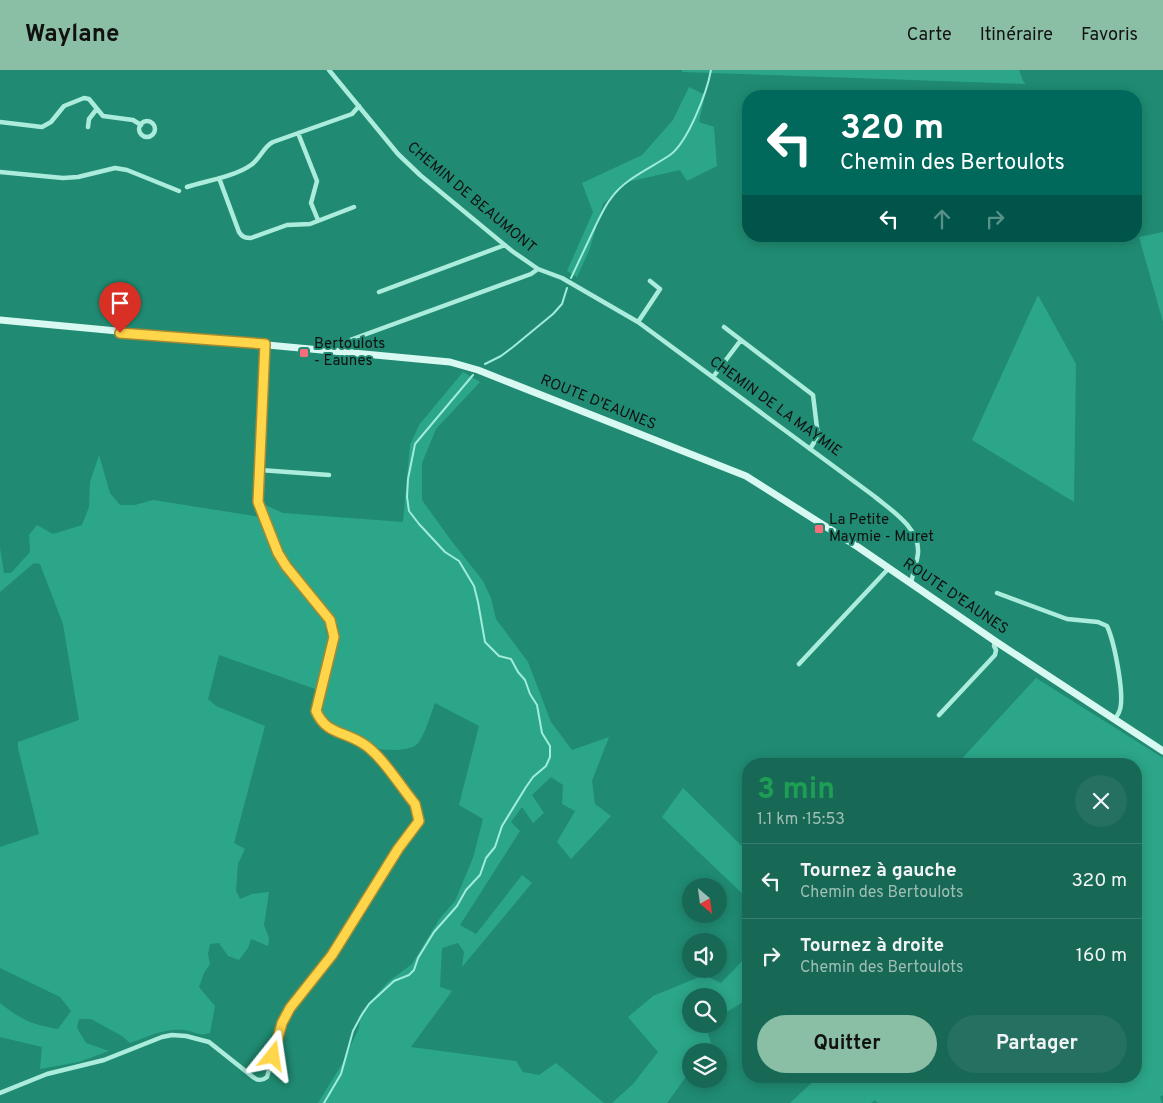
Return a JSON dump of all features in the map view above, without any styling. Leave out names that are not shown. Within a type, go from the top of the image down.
[{"type":"main road","name":"ROUTE D'EAUNES","points":[[0,320],[120,333],[265,344],[450,362],[478,370],[746,476],[808,515],[1163,751]]},
{"type":"street","name":"CHEMIN DE BEAUMONT","points":[[329,70],[398,154],[420,175],[504,245],[538,269],[571,283]]},
{"type":"street","points":[[0,122],[42,127],[51,122],[64,106],[84,98],[89,99],[96,110],[106,117],[133,120],[141,125]]},
{"type":"street","points":[[187,187],[209,179],[219,178],[250,166],[270,144],[352,114],[359,106]]},
{"type":"street","points":[[88,127],[89,119],[96,110]]},
{"type":"street","points":[[298,133],[317,182],[311,201],[318,220]]},
{"type":"street","points":[[0,172],[78,178],[115,168],[128,170],[179,191]]},
{"type":"street","points":[[219,178],[239,232],[242,236],[251,238],[287,225],[303,225],[354,206]]},
{"type":"street","points":[[379,292],[504,245]]},
{"type":"street","points":[[350,340],[435,308],[441,308],[531,274],[538,269]]},
{"type":"street","points":[[638,322],[660,289],[650,281]]},
{"type":"street","name":"CHEMIN DE LA MAYMIE","points":[[571,283],[638,322],[874,496],[909,526],[917,540],[918,552],[911,583]]},
{"type":"street","points":[[724,328],[811,392],[815,398],[818,436],[810,448]]},
{"type":"street","points":[[713,377],[741,340]]},
{"type":"street","points":[[0,1093],[46,1074],[104,1060],[162,1037],[172,1035],[186,1036],[209,1042],[257,1080],[267,1077],[282,1023],[290,1008],[332,955],[398,849],[419,821],[415,804],[382,762],[363,743],[326,726],[316,711],[334,637],[332,625],[278,553],[258,502],[265,344]]},
{"type":"street","points":[[260,470],[329,475]]},
{"type":"street","points":[[800,664],[888,568]]},
{"type":"street","points":[[997,593],[1067,619],[1098,622],[1107,626],[1117,660],[1120,681],[1120,711],[1115,719]]},
{"type":"street","points":[[939,714],[996,655],[995,641]]},
{"type":"green space","points":[[682,70],[1019,70],[1026,84],[682,72]]},
{"type":"green space","points":[[689,87],[705,95],[699,122],[714,127],[717,166],[687,181],[680,170],[627,182],[603,204],[589,251],[577,277],[567,271],[593,212],[582,183],[642,155],[673,120]]},
{"type":"green space","points":[[1163,232],[1163,322],[1140,242],[1142,242],[1142,236]]},
{"type":"green space","points":[[1038,295],[1076,364],[1074,502],[972,440]]},
{"type":"green space","points":[[463,372],[480,382],[436,429],[422,463],[422,500],[483,581],[491,598],[496,619],[528,662],[551,722],[572,750],[609,737],[592,781],[595,804],[611,816],[571,859],[557,842],[575,811],[562,804],[563,785],[551,777],[532,795],[544,813],[533,823],[522,807],[511,822],[520,831],[460,925],[476,934],[522,875],[532,883],[462,967],[464,952],[458,943],[442,948],[440,987],[452,991],[411,1047],[516,1061],[523,1072],[539,1075],[556,1063],[604,1103],[318,1103],[342,1064],[359,1028],[361,1012],[388,982],[412,964],[440,918],[455,901],[473,858],[483,819],[459,805],[479,726],[435,703],[419,742],[412,747],[390,750],[373,747],[359,735],[327,721],[321,710],[338,636],[325,629],[329,640],[318,690],[219,655],[208,699],[216,706],[265,726],[234,843],[245,849],[238,864],[236,891],[240,899],[252,894],[269,892],[264,925],[269,938],[268,946],[251,939],[248,948],[239,960],[228,956],[219,943],[210,944],[208,954],[210,964],[204,973],[199,987],[215,1006],[210,1033],[200,1034],[184,1030],[170,1030],[130,1043],[122,1036],[91,1019],[79,1019],[77,1028],[86,1043],[109,1051],[79,1062],[40,1069],[42,1047],[0,1037],[0,1003],[14,1014],[27,1020],[58,1029],[71,1011],[60,997],[0,968],[0,847],[39,834],[18,742],[79,720],[63,624],[40,564],[34,563],[0,592],[0,548],[4,573],[11,573],[30,552],[29,535],[37,525],[53,534],[82,525],[89,507],[90,482],[99,455],[110,493],[120,505],[135,505],[153,500],[261,517],[277,554],[299,587],[303,581],[284,555],[263,504],[283,513],[403,522],[410,445],[419,425]]},
{"type":"green space","points":[[1036,678],[1163,758],[1163,1095],[1160,1097],[1162,1103],[878,1103],[875,1100],[871,1103],[790,1103],[811,1083],[1142,1083],[1142,758],[963,758]]},
{"type":"green space","points":[[683,788],[742,846],[742,893],[662,817]]},
{"type":"green space","points":[[742,961],[742,1002],[727,1012],[727,988],[682,988],[682,1033],[708,1033],[711,1043],[682,1043],[682,1082],[667,1103],[612,1103],[633,1084],[658,1052],[628,1017],[653,996],[697,978],[710,978],[721,983]]},
{"type":"waterway","points":[[571,278],[601,215],[612,197],[624,184],[677,149],[696,116],[711,70]]},
{"type":"waterway","points":[[485,364],[501,356],[553,314],[562,304],[567,288]]},
{"type":"waterway","points":[[324,1103],[341,1074],[353,1031],[361,1016],[369,1004],[394,981],[409,975],[414,970],[418,958],[434,932],[457,906],[466,890],[480,875],[486,858],[495,847],[502,826],[526,787],[533,777],[546,766],[550,757],[550,746],[542,733],[537,705],[530,694],[525,680],[511,659],[499,656],[485,642],[474,586],[459,561],[445,552],[409,511],[407,497],[408,479],[415,444],[473,375]]},
{"type":"place","name":"Bertoulots - Eaunes","points":[[304,353]]},
{"type":"place","name":"La Petite Maymie - Muret","points":[[819,529]]},
{"type":"route","points":[[120,333],[265,344],[258,502],[278,553],[332,625],[334,637],[316,711],[326,726],[363,743],[382,762],[418,810],[419,821],[398,849],[332,955],[290,1008],[282,1023],[273,1056]]}]
